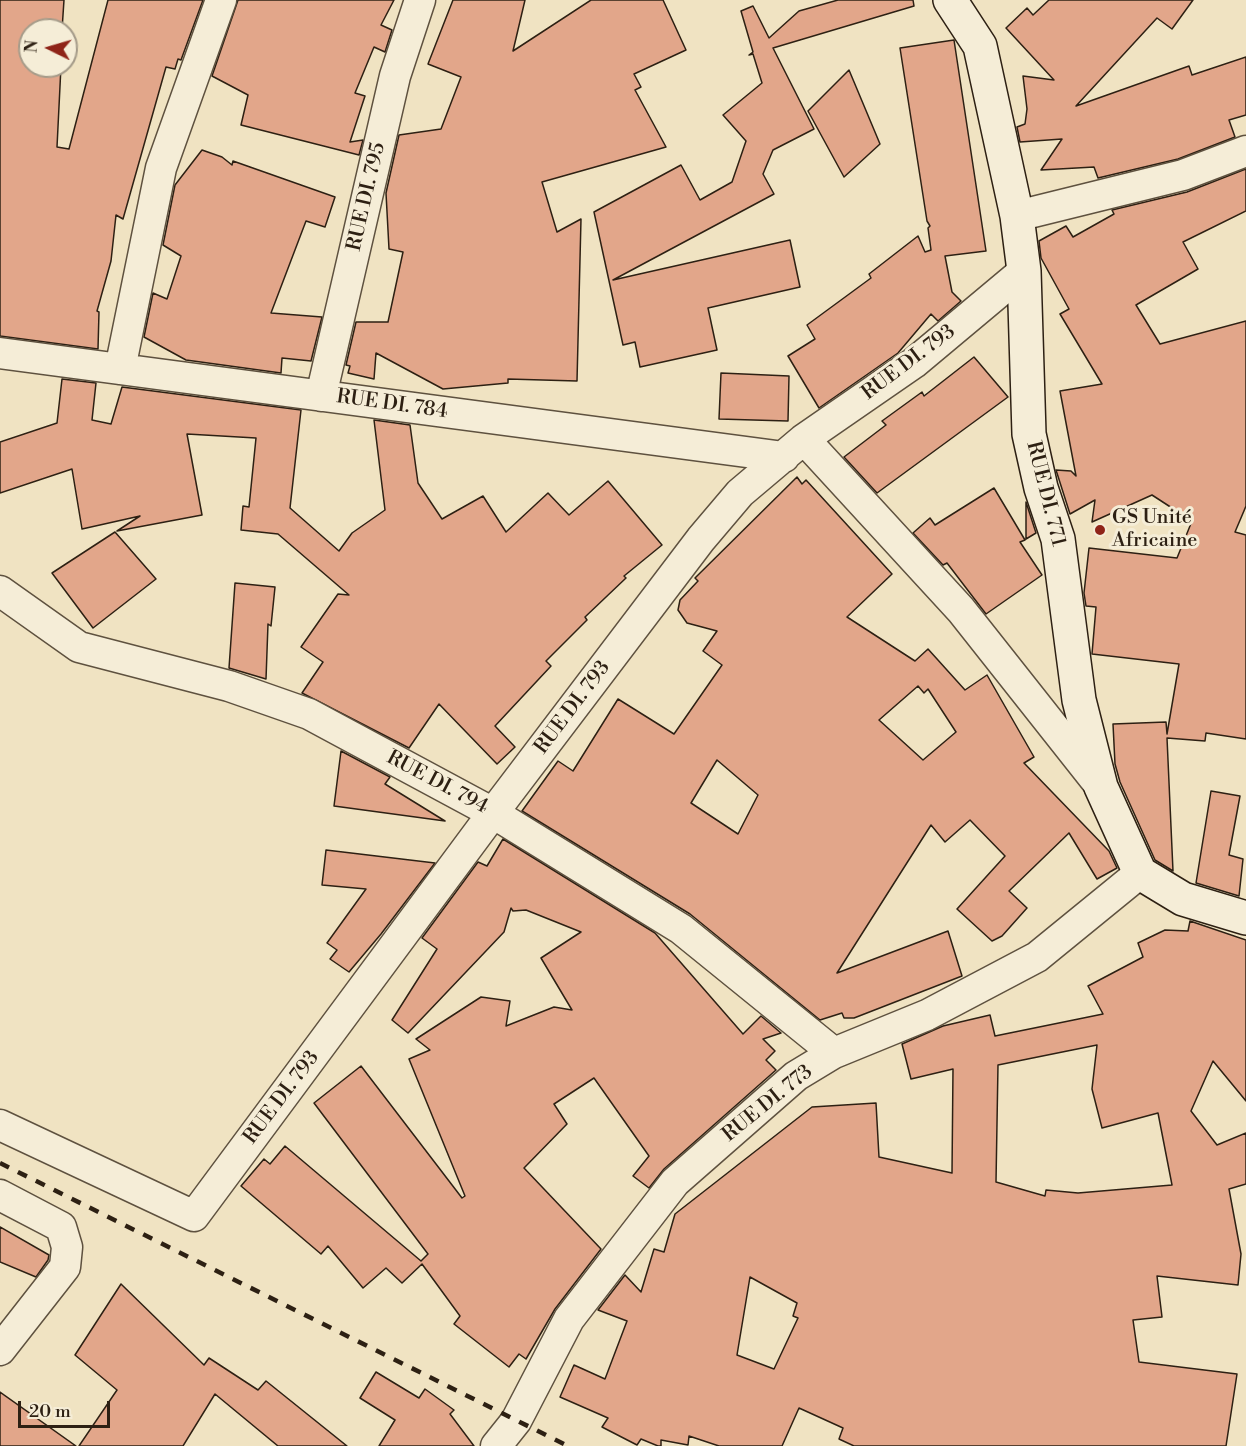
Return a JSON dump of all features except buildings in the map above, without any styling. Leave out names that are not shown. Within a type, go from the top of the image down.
[{"type":"street","points":[[120,369],[161,168],[221,0]]},
{"type":"street","name":"RUE DI. 795","points":[[321,396],[395,76],[420,0]]},
{"type":"street","name":"RUE DI. 771","points":[[950,0],[980,46],[1017,216],[1024,271],[1029,434],[1041,488],[1058,539],[1079,700],[1101,787],[1140,873]]},
{"type":"street","points":[[1017,216],[1183,175],[1246,151]]},
{"type":"street","name":"RUE DI. 793","points":[[0,1125],[194,1216],[493,813],[701,539],[740,494],[794,448],[914,363],[1024,271]]},
{"type":"street","name":"RUE DI. 784","points":[[0,353],[321,396],[794,448]]},
{"type":"street","points":[[794,448],[961,610],[1101,787]]},
{"type":"street","name":"RUE DI. 794","points":[[0,591],[79,647],[229,686],[309,714],[493,813],[681,929],[834,1053]]},
{"type":"street","points":[[1140,873],[1184,899],[1246,918]]},
{"type":"street","name":"RUE DI. 773","points":[[496,1446],[516,1421],[569,1319],[675,1182],[796,1076],[834,1053],[927,1015],[1037,957],[1140,873]]},
{"type":"street","points":[[0,1195],[61,1227],[68,1247],[65,1267],[0,1350]]},
{"type":"railway","points":[[0,1163],[568,1446]]},
{"type":"place","name":"GS Unité Africaine","points":[[1100,530]]}]
